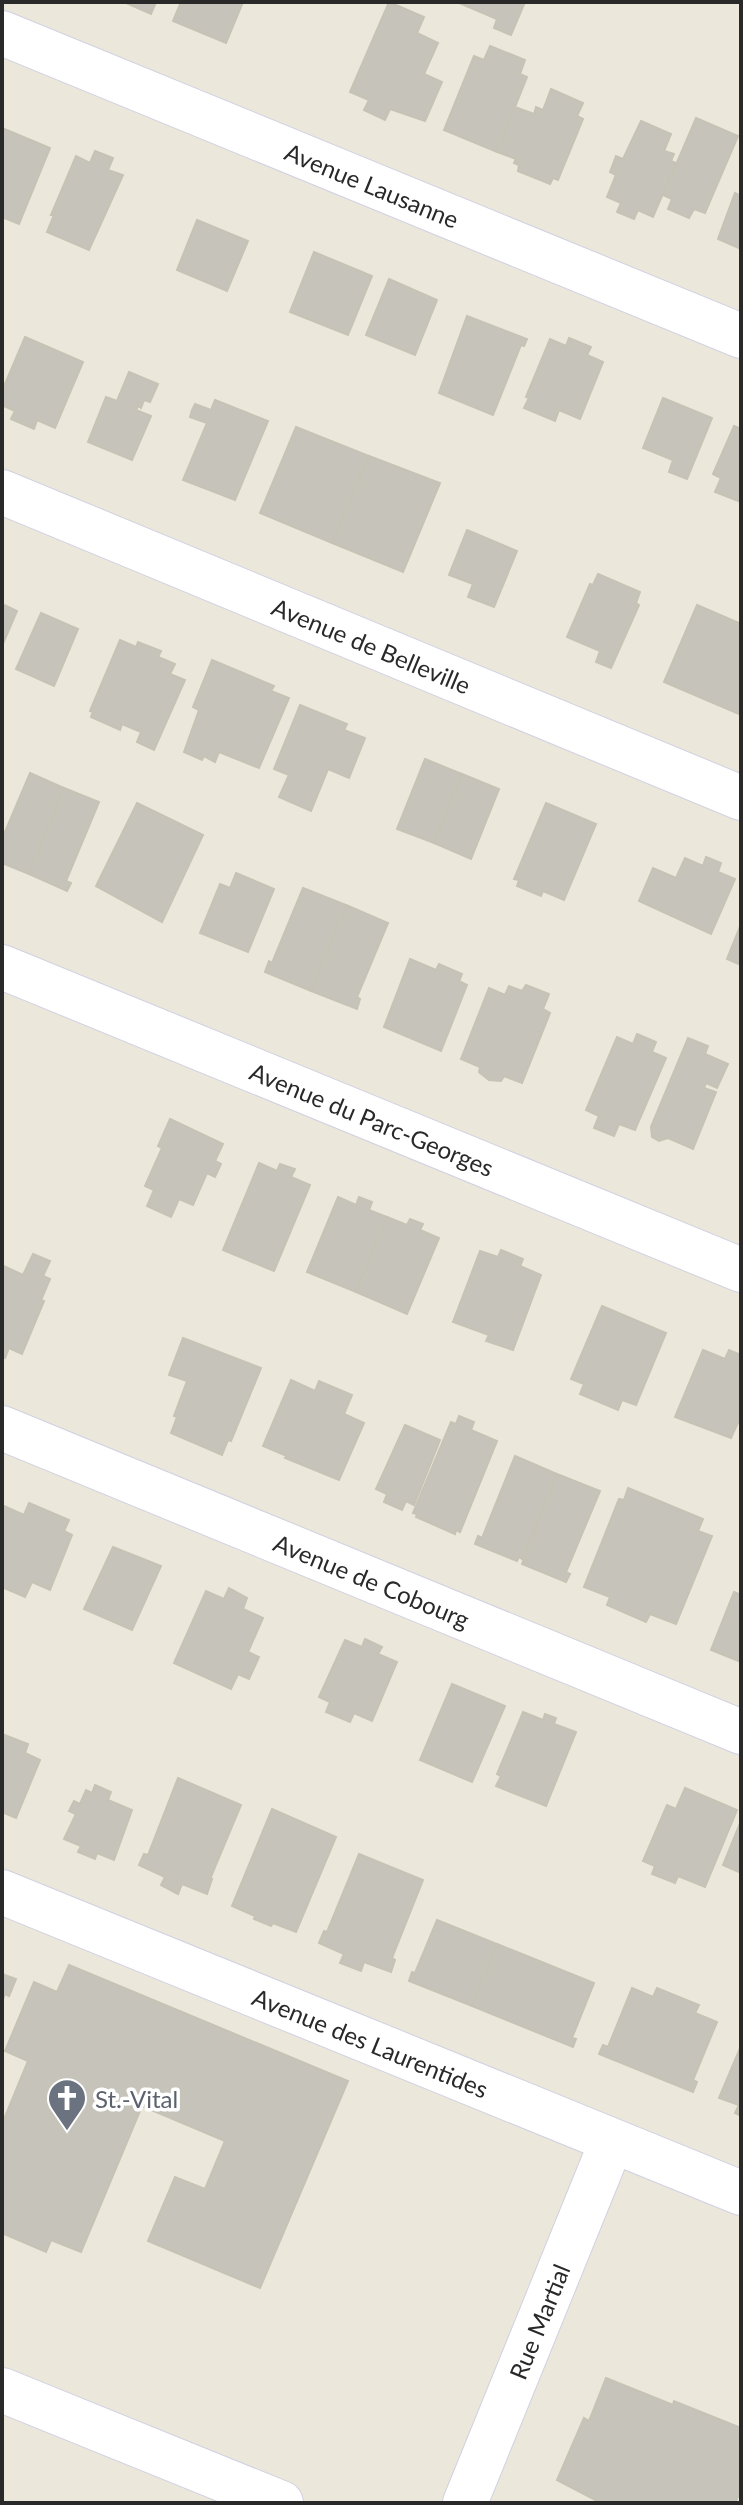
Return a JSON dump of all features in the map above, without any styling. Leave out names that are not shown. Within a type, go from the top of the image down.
[{"type":"street","name":"Avenue Lausanne","points":[[2,33],[741,336]]},
{"type":"street","name":"Avenue de Belleville","points":[[2,492],[741,798]]},
{"type":"street","name":"Avenue du Parc-Georges","points":[[2,967],[741,1270]]},
{"type":"street","name":"Avenue de Cobourg","points":[[2,1428],[741,1732]]},
{"type":"street","name":"Avenue des Laurentides","points":[[2,1892],[741,2193]]},
{"type":"street","name":"Rue Martial","points":[[465,2503],[612,2141]]},
{"type":"street","points":[[2,2390],[281,2503]]},
{"type":"building","points":[[124,2],[156,2],[151,14]]},
{"type":"building","points":[[181,2],[243,2],[226,43],[173,21]]},
{"type":"building","points":[[389,2],[424,17],[417,33],[438,43],[424,74],[442,82],[425,121],[390,109],[385,120],[364,110],[369,100],[350,92]]},
{"type":"building","points":[[457,2],[525,2],[511,35],[494,28],[497,19]]},
{"type":"building","points":[[490,46],[525,60],[520,74],[527,77],[497,152],[444,130],[474,56],[484,60]]},
{"type":"building","points":[[551,89],[583,103],[577,116],[583,119],[558,180],[553,178],[550,184],[518,171],[519,165],[514,163],[516,159],[497,152],[515,107],[534,114],[536,107],[543,110]]},
{"type":"building","points":[[696,118],[738,136],[705,213],[694,209],[689,218],[668,209],[672,199],[663,195]]},
{"type":"building","points":[[641,121],[671,134],[664,151],[674,154],[671,161],[676,163],[653,217],[638,210],[634,219],[617,212],[621,203],[607,197],[616,175],[610,172],[616,156],[623,159]]},
{"type":"building","points":[[2,128],[50,148],[19,224],[2,217]]},
{"type":"building","points":[[95,151],[113,158],[108,170],[123,175],[89,250],[47,232],[76,156],[90,163]]},
{"type":"building","points":[[735,193],[741,196],[741,249],[718,239]]},
{"type":"building","points":[[197,220],[248,241],[227,291],[177,270]]},
{"type":"building","points":[[314,252],[372,276],[348,335],[290,312]]},
{"type":"building","points":[[389,279],[437,300],[415,355],[366,335]]},
{"type":"building","points":[[467,316],[527,339],[524,346],[521,345],[493,415],[439,393]]},
{"type":"building","points":[[25,337],[83,362],[55,428],[37,420],[34,429],[11,419],[15,411],[2,405],[2,391]]},
{"type":"building","points":[[569,338],[591,347],[587,355],[603,362],[580,419],[559,410],[555,421],[524,408],[550,339],[566,346]]},
{"type":"building","points":[[129,372],[158,384],[150,402],[144,400],[141,408],[138,406],[136,410],[151,416],[132,460],[88,442],[106,397],[117,401]]},
{"type":"building","points":[[663,398],[712,418],[687,479],[669,472],[673,460],[643,448]]},
{"type":"building","points":[[215,400],[268,421],[235,500],[183,480],[207,423],[190,417],[192,410],[195,404],[211,410]]},
{"type":"building","points":[[734,426],[741,429],[741,502],[715,492],[721,478],[713,474]]},
{"type":"building","points":[[296,427],[369,456],[332,543],[260,513]]},
{"type":"building","points":[[369,456],[440,483],[403,572],[332,543]]},
{"type":"building","points":[[467,530],[517,551],[494,607],[468,597],[473,584],[449,575]]},
{"type":"building","points":[[598,574],[640,592],[636,603],[639,605],[611,668],[596,662],[600,651],[567,637],[590,584],[593,585]]},
{"type":"building","points":[[2,604],[17,611],[2,646]]},
{"type":"building","points":[[697,605],[741,624],[739,714],[664,682]]},
{"type":"building","points":[[41,613],[78,629],[54,686],[16,669]]},
{"type":"building","points":[[120,640],[136,647],[138,642],[161,651],[158,657],[175,664],[170,674],[185,680],[154,750],[137,742],[141,732],[122,724],[120,730],[91,717],[93,712],[90,711]]},
{"type":"building","points":[[212,660],[274,686],[271,691],[289,698],[259,768],[219,752],[215,762],[184,752],[199,710],[193,707]]},
{"type":"building","points":[[300,705],[347,724],[344,730],[365,738],[349,778],[328,769],[311,811],[279,797],[289,775],[274,769]]},
{"type":"building","points":[[425,759],[462,774],[434,843],[397,829]]},
{"type":"building","points":[[30,773],[64,788],[29,874],[2,863],[2,839]]},
{"type":"building","points":[[462,774],[499,789],[471,859],[434,843]]},
{"type":"building","points":[[64,788],[99,802],[66,881],[71,883],[67,891],[29,874]]},
{"type":"building","points":[[137,803],[203,835],[162,922],[96,886]]},
{"type":"building","points":[[546,803],[596,824],[564,900],[543,891],[541,896],[517,886],[519,880],[514,879]]},
{"type":"building","points":[[706,857],[721,863],[718,872],[735,879],[711,934],[639,901],[653,868],[676,878],[685,858],[703,866]]},
{"type":"building","points":[[236,873],[274,889],[248,952],[200,933],[220,884],[230,888]]},
{"type":"building","points":[[303,888],[346,905],[311,991],[265,972],[269,961],[272,963]]},
{"type":"building","points":[[346,905],[388,923],[357,997],[360,999],[357,1009],[311,991]]},
{"type":"building","points":[[741,924],[741,965],[727,959]]},
{"type":"building","points":[[410,959],[436,970],[439,964],[462,974],[459,981],[467,985],[441,1051],[384,1027]]},
{"type":"building","points":[[526,985],[549,994],[543,1009],[550,1013],[522,1083],[504,1076],[501,1081],[489,1080],[479,1072],[480,1067],[461,1059],[489,988],[505,995],[509,986],[522,991]]},
{"type":"building","points":[[637,1034],[656,1042],[652,1052],[666,1058],[635,1130],[619,1124],[614,1136],[594,1128],[599,1116],[586,1110],[617,1037],[633,1044]]},
{"type":"building","points":[[688,1038],[708,1046],[705,1054],[728,1064],[717,1088],[706,1083],[704,1088],[716,1092],[693,1149],[668,1138],[659,1141],[652,1137],[651,1127]]},
{"type":"building","points":[[170,1119],[223,1144],[215,1161],[221,1164],[215,1177],[207,1173],[193,1205],[179,1199],[171,1217],[147,1206],[154,1190],[145,1186],[162,1148],[158,1146]]},
{"type":"building","points":[[259,1163],[277,1171],[280,1164],[295,1169],[291,1177],[310,1185],[274,1271],[223,1250]]},
{"type":"building","points":[[338,1197],[356,1205],[359,1197],[372,1202],[369,1210],[387,1217],[356,1292],[307,1272]]},
{"type":"building","points":[[387,1217],[407,1225],[410,1219],[423,1224],[420,1230],[439,1238],[407,1314],[356,1292]]},
{"type":"building","points":[[501,1250],[523,1259],[520,1266],[541,1275],[513,1350],[486,1341],[489,1335],[453,1322],[480,1251],[498,1257]]},
{"type":"building","points":[[33,1254],[50,1261],[43,1276],[50,1279],[22,1354],[9,1348],[5,1358],[2,1357],[2,1271],[4,1266],[23,1275]]},
{"type":"building","points":[[602,1306],[666,1333],[636,1405],[622,1400],[618,1410],[580,1394],[584,1384],[571,1379]]},
{"type":"building","points":[[183,1338],[261,1368],[231,1441],[228,1440],[222,1455],[171,1433],[187,1381],[169,1375]]},
{"type":"building","points":[[703,1350],[725,1359],[729,1350],[741,1355],[738,1364],[741,1365],[741,1416],[731,1438],[675,1417]]},
{"type":"building","points":[[291,1380],[315,1391],[319,1381],[352,1395],[344,1414],[364,1423],[339,1480],[263,1446]]},
{"type":"building","points":[[459,1416],[474,1422],[471,1430],[497,1441],[460,1532],[456,1530],[455,1534],[413,1513],[451,1422],[456,1424]]},
{"type":"building","points":[[405,1425],[440,1440],[414,1505],[406,1501],[402,1510],[384,1502],[387,1494],[376,1489]]},
{"type":"building","points":[[515,1456],[557,1474],[522,1559],[519,1557],[517,1561],[475,1544],[478,1536],[482,1538]]},
{"type":"building","points":[[557,1474],[600,1491],[566,1572],[570,1574],[566,1582],[522,1564]]},
{"type":"building","points":[[628,1488],[703,1519],[698,1531],[712,1536],[676,1624],[650,1614],[646,1622],[607,1605],[610,1597],[584,1587],[619,1499],[624,1500]]},
{"type":"building","points":[[29,1503],[69,1520],[64,1531],[72,1535],[50,1590],[32,1582],[25,1597],[2,1587],[2,1505],[24,1515]]},
{"type":"building","points":[[113,1547],[161,1566],[132,1630],[84,1609]]},
{"type":"building","points":[[229,1588],[247,1598],[243,1609],[263,1618],[248,1652],[259,1657],[249,1679],[238,1674],[231,1689],[174,1663],[206,1591],[224,1599]]},
{"type":"building","points":[[734,1592],[741,1595],[741,1662],[711,1650]]},
{"type":"building","points":[[365,1639],[382,1647],[378,1654],[397,1662],[372,1721],[354,1713],[350,1722],[326,1712],[330,1702],[319,1697],[345,1640],[362,1647]]},
{"type":"building","points":[[452,1684],[505,1706],[472,1782],[420,1760]]},
{"type":"building","points":[[523,1712],[543,1720],[545,1714],[556,1718],[554,1724],[576,1732],[546,1806],[496,1786],[501,1776],[497,1774]]},
{"type":"building","points":[[2,1734],[28,1744],[25,1753],[40,1760],[16,1818],[2,1812]]},
{"type":"building","points":[[178,1778],[241,1805],[210,1879],[207,1894],[182,1884],[178,1894],[161,1885],[165,1877],[139,1865],[144,1854],[148,1855]]},
{"type":"building","points":[[95,1785],[111,1792],[108,1800],[132,1810],[114,1860],[97,1853],[95,1859],[78,1852],[81,1846],[64,1839],[76,1814],[69,1811],[74,1801],[80,1804],[86,1790],[92,1793]]},
{"type":"building","points":[[685,1788],[737,1810],[705,1887],[678,1876],[675,1883],[652,1874],[655,1866],[643,1861],[667,1805],[676,1809]]},
{"type":"building","points":[[272,1809],[336,1837],[296,1932],[273,1923],[271,1926],[232,1906]]},
{"type":"building","points":[[741,1821],[741,1873],[723,1865]]},
{"type":"building","points":[[359,1854],[423,1880],[392,1958],[395,1960],[391,1972],[364,1962],[361,1971],[340,1963],[344,1954],[319,1943],[324,1931],[327,1932]]},
{"type":"building","points":[[437,1920],[497,1944],[472,2006],[409,1981]]},
{"type":"building","points":[[497,1944],[594,1983],[572,2038],[576,2039],[573,2047],[472,2006]]},
{"type":"building","name":"St.-Vital","points":[[69,1965],[348,2081],[260,2288],[148,2241],[175,2177],[205,2189],[225,2141],[142,2106],[81,2252],[51,2240],[46,2252],[2,2233],[2,2124],[28,2061],[5,2051],[34,1982],[57,1992]]},
{"type":"building","points":[[2,1974],[16,1979],[9,1996],[5,1994],[2,2002]]},
{"type":"building","points":[[632,1988],[653,1997],[657,1988],[699,2005],[695,2013],[717,2022],[693,2080],[697,2082],[693,2092],[599,2054],[603,2045],[608,2047]]},
{"type":"building","points":[[741,2046],[741,2116],[735,2113],[739,2105],[719,2098]]},
{"type":"building","points":[[606,2378],[741,2428],[741,2490],[735,2503],[601,2503],[557,2480],[584,2418],[589,2421]]},
{"type":"place","name":"St.-Vital","points":[[67,2132]]}]
